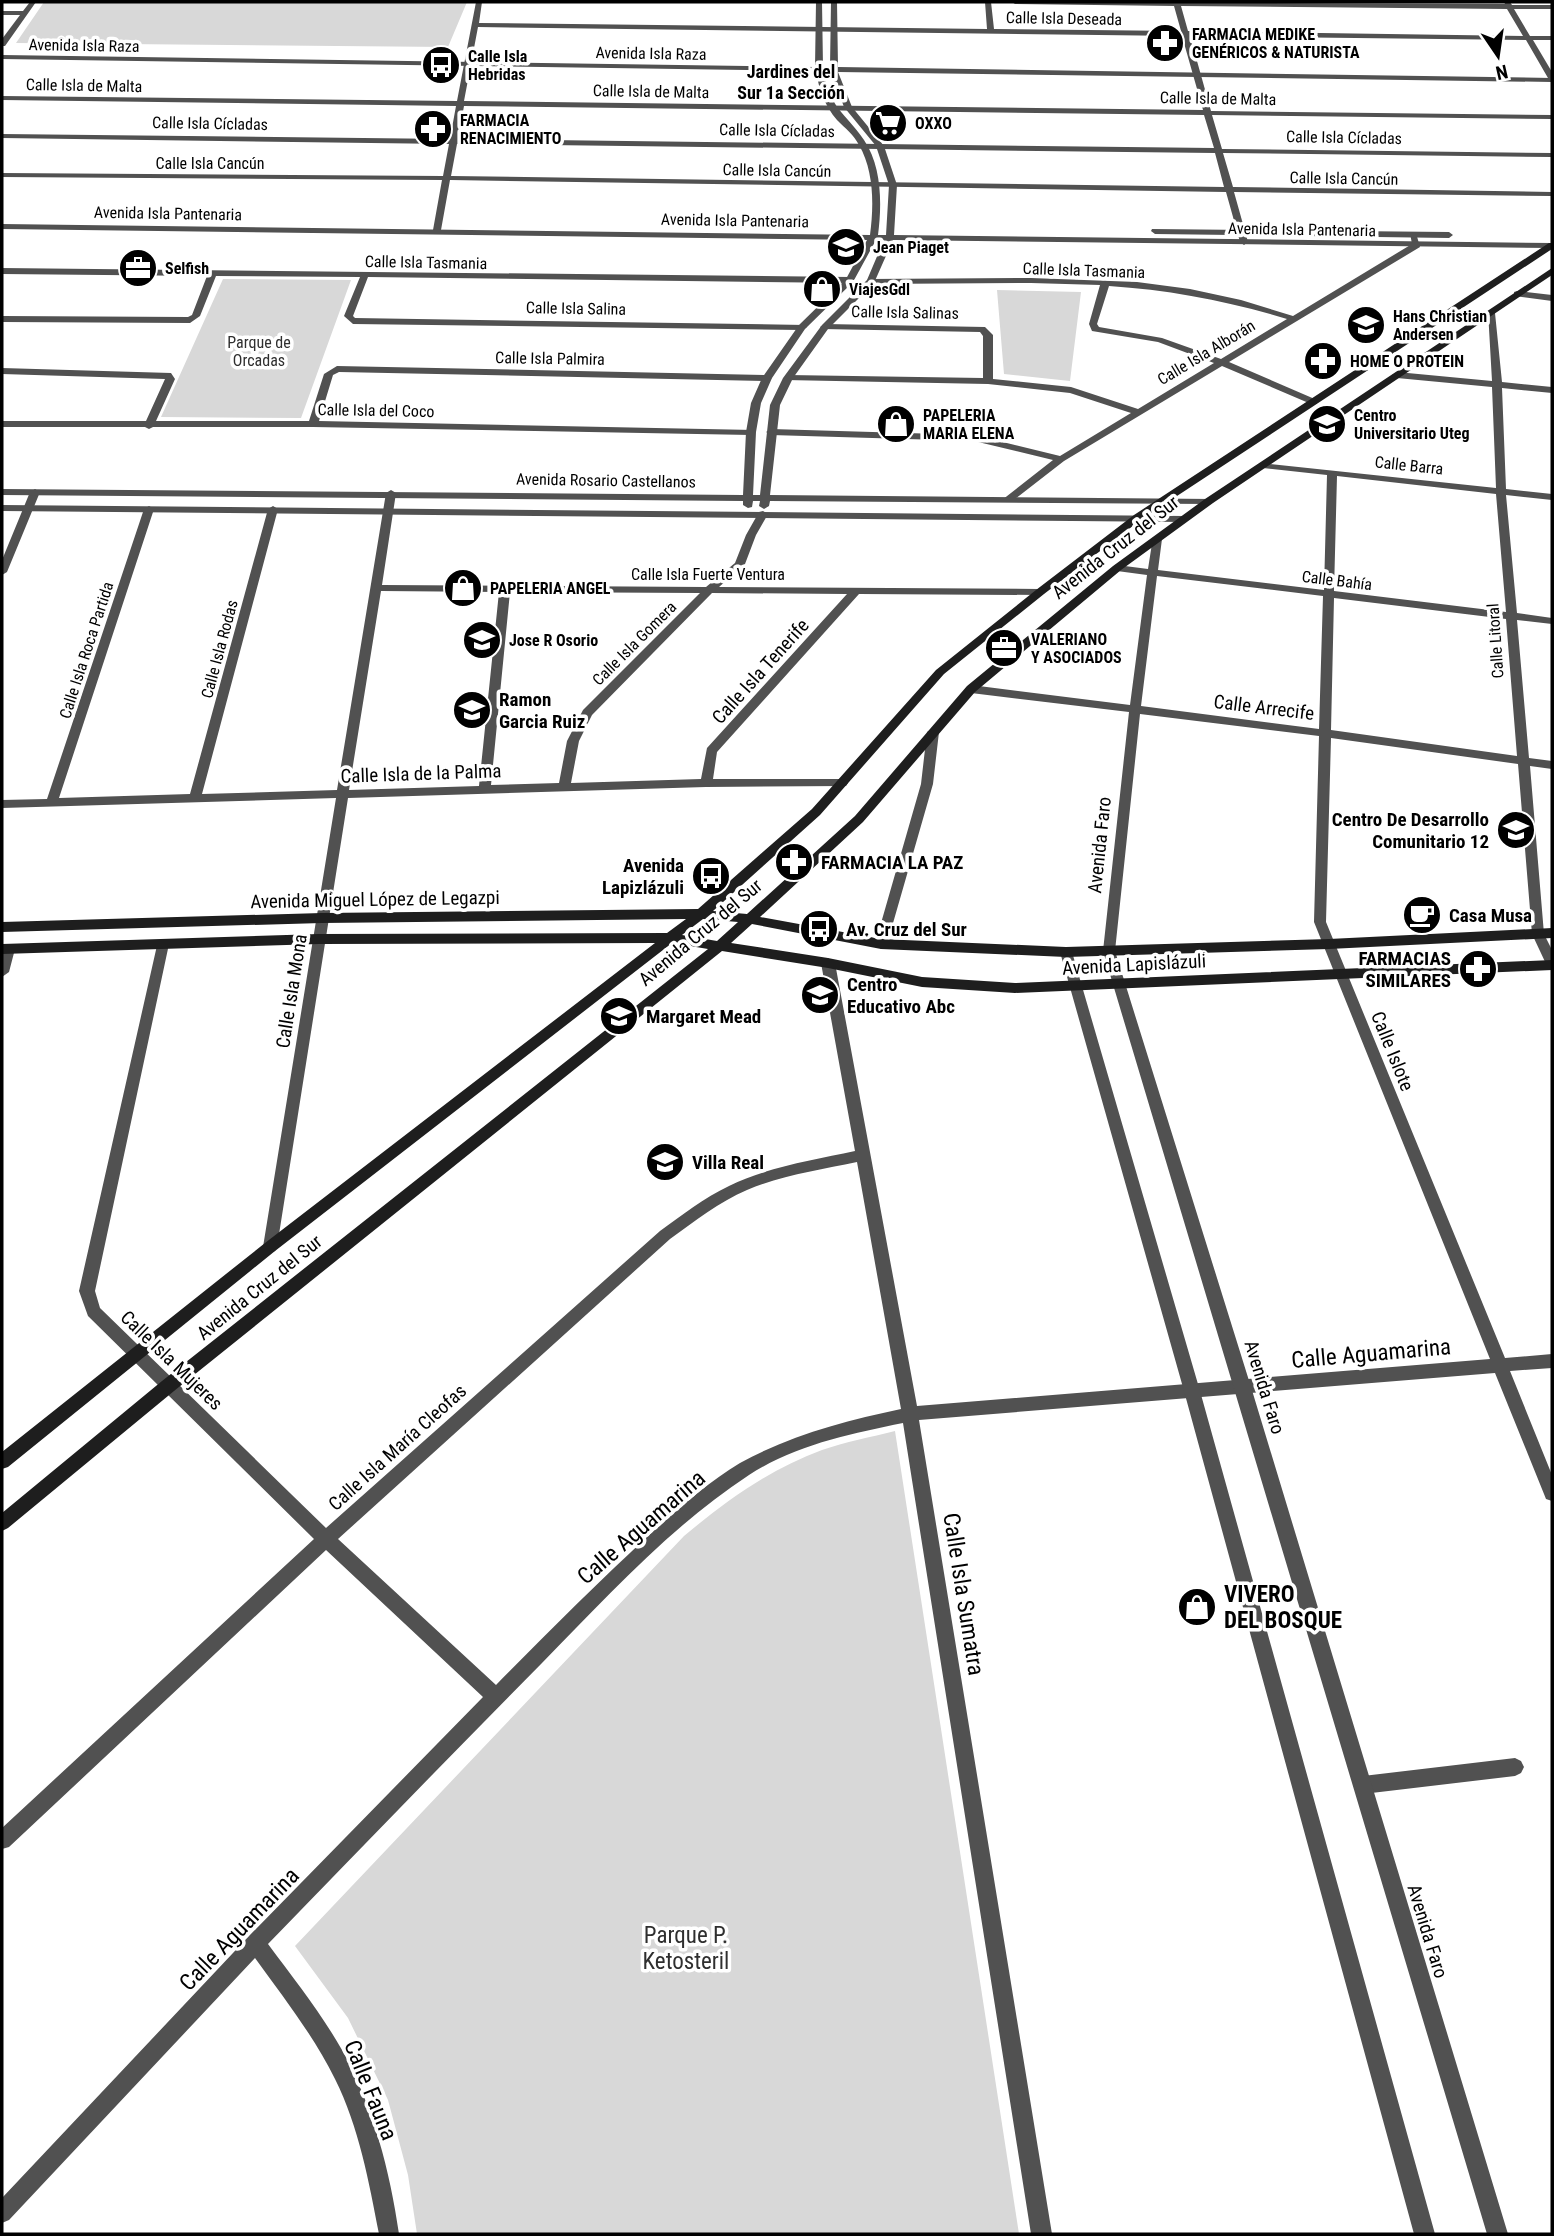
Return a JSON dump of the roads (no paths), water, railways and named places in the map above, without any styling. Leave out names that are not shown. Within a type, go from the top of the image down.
[{"type":"main road","name":"Avenida Cruz del Sur","points":[[2,1462],[270,1247],[701,914],[816,812],[940,672],[1040,592],[1139,517],[1552,244]]},
{"type":"main road","name":"Avenida Cruz del Sur","points":[[2,1523],[168,1386],[720,946],[859,819],[971,689],[1117,568],[1209,501],[1552,271]]},
{"type":"main road","name":"Avenida Miguel López de Legazpi","points":[[2,927],[323,918],[701,914],[749,919]]},
{"type":"main road","name":"Avenida Lapislázuli","points":[[749,919],[881,944],[1066,952],[1545,934]]},
{"type":"main road","name":"Avenida Miguel López de Legazpi","points":[[5,949],[319,939],[669,938],[720,946]]},
{"type":"main road","name":"Avenida Lapislázuli","points":[[720,946],[955,986],[1074,986],[1552,964]]},
{"type":"street","points":[[2,44],[33,2]]},
{"type":"street","points":[[438,225],[479,2]]},
{"type":"street","points":[[819,2],[818,66],[831,107],[863,145],[876,185],[875,231]]},
{"type":"street","points":[[764,514],[775,405],[788,378],[825,327],[871,281],[890,232],[893,185],[880,145],[848,107],[833,66],[834,2]]},
{"type":"street","points":[[988,2],[991,31]]},
{"type":"street","points":[[1015,2],[1508,4],[1552,7]]},
{"type":"street","points":[[1177,4],[1244,242]]},
{"type":"street","points":[[1508,4],[1551,75]]},
{"type":"street","points":[[2,13],[24,13]]},
{"type":"street","name":"Calle Isla Deseada","points":[[475,25],[1552,38]]},
{"type":"street","name":"Avenida Isla Raza","points":[[2,50],[818,66],[1551,75]]},
{"type":"street","name":"Avenida Isla Raza","points":[[2,57],[469,60]]},
{"type":"street","name":"Calle Isla de Malta","points":[[2,98],[1552,117]]},
{"type":"street","name":"Calle Isla Cícladas","points":[[2,136],[1552,155]]},
{"type":"street","name":"Calle Isla Cancún","points":[[2,175],[447,178],[1552,194]]},
{"type":"street","name":"Avenida Isla Pantenaria","points":[[2,217],[369,220]]},
{"type":"street","name":"Avenida Isla Pantenaria","points":[[425,221],[438,225],[452,221]]},
{"type":"street","name":"Avenida Isla Pantenaria","points":[[548,222],[1244,242],[1415,240]]},
{"type":"street","name":"Avenida Isla Pantenaria","points":[[2,226],[438,225],[875,231]]},
{"type":"street","name":"Calle Isla Gomera","points":[[751,535],[748,498],[751,432],[756,403],[767,378],[803,327],[850,280],[875,231]]},
{"type":"street","name":"Avenida Isla Pantenaria","points":[[890,232],[1241,232],[1552,244]]},
{"type":"street","name":"Calle Isla Alborán","points":[[1007,500],[1061,459],[1293,318],[1415,240]]},
{"type":"street","name":"Calle Isla Tasmania","points":[[2,271],[850,280]]},
{"type":"street","points":[[2,319],[190,320],[196,316],[212,274]]},
{"type":"street","name":"Calle Isla Salina","points":[[365,275],[348,316],[349,320],[803,327]]},
{"type":"street","name":"Calle Isla Tasmania","points":[[871,281],[1105,283],[1217,295],[1293,318]]},
{"type":"street","points":[[1105,283],[1093,324],[1095,329],[1159,340],[1222,361],[1314,402]]},
{"type":"street","points":[[1517,294],[1552,298]]},
{"type":"street","points":[[827,303],[845,306]]},
{"type":"street","name":"Calle Litoral","points":[[1491,313],[1501,491],[1522,761],[1545,934],[1552,964]]},
{"type":"street","name":"Calle Isla Salinas","points":[[825,327],[979,328],[988,335],[988,381]]},
{"type":"street","points":[[2,371],[168,375],[170,379],[149,425]]},
{"type":"street","name":"Calle Isla Palmira","points":[[313,424],[333,371],[767,378]]},
{"type":"street","points":[[1397,375],[1552,390]]},
{"type":"street","points":[[788,378],[988,381],[1072,390],[1138,412]]},
{"type":"street","points":[[756,403],[775,405]]},
{"type":"street","name":"Calle Isla del Coco","points":[[2,424],[313,424],[751,432]]},
{"type":"street","points":[[771,432],[974,438],[1061,459]]},
{"type":"street","name":"Calle Barra","points":[[1263,465],[1552,497]]},
{"type":"street","name":"Calle Islote","points":[[1332,473],[1319,913],[1341,974],[1552,1494]]},
{"type":"street","name":"Avenida Rosario Castellanos","points":[[2,492],[1209,501]]},
{"type":"street","points":[[2,572],[35,492]]},
{"type":"street","name":"Calle Isla Mona","points":[[270,1247],[391,510],[391,493]]},
{"type":"street","name":"Avenida Rosario Castellanos","points":[[2,508],[1185,519]]},
{"type":"street","name":"Calle Isla Roca Partida","points":[[52,802],[149,509]]},
{"type":"street","name":"Calle Isla Rodas","points":[[195,798],[273,509]]},
{"type":"street","name":"Calle Isla Gomera","points":[[564,787],[573,741],[587,713],[709,590],[740,564],[751,535],[764,514]]},
{"type":"street","name":"Avenida Faro","points":[[1157,539],[1135,709],[1109,951],[1498,2234]]},
{"type":"street","name":"Calle Bahía","points":[[1117,568],[1552,621]]},
{"type":"street","points":[[485,789],[505,588]]},
{"type":"street","name":"Calle Isla Fuerte Ventura","points":[[377,589],[1040,592]]},
{"type":"street","name":"Calle Isla Tenerife","points":[[706,783],[711,751],[856,591]]},
{"type":"street","name":"Calle Arrecife","points":[[971,689],[1325,733],[1552,765]]},
{"type":"street","points":[[881,944],[927,784],[933,732]]},
{"type":"street","name":"Calle Isla de la Palma","points":[[2,804],[706,783],[842,783]]},
{"type":"street","name":"Calle Isla Mujeres","points":[[163,944],[87,1291],[93,1311],[326,1539],[496,1697]]},
{"type":"street","points":[[2,972],[5,949]]},
{"type":"street","points":[[1066,952],[1192,1391],[1425,2234]]},
{"type":"street","name":"Calle Isla Sumatra","points":[[828,963],[910,1414],[1042,2234]]},
{"type":"street","name":"Calle Isla María Cleofas","points":[[2,1840],[326,1539],[665,1235],[705,1206],[742,1186],[863,1155]]},
{"type":"street","name":"Calle Aguamarina","points":[[2,2213],[256,1943],[614,1578],[691,1508],[745,1469],[790,1447],[836,1430],[910,1414],[1552,1361]]},
{"type":"street","points":[[1363,1785],[1514,1767]]},
{"type":"street","name":"Calle Fauna","points":[[256,1943],[321,2035],[343,2074],[373,2160],[389,2234]]},
{"type":"place","name":"FARMACIA MEDIKE GENÉRICOS & NATURISTA","points":[[1165,43]]},
{"type":"place","name":"Calle Isla Hebridas","points":[[441,65]]},
{"type":"place","name":"OXXO","points":[[888,123]]},
{"type":"place","name":"FARMACIA RENACIMIENTO","points":[[433,129]]},
{"type":"place","name":"Jean Piaget","points":[[846,247]]},
{"type":"place","name":"Selfish","points":[[138,268]]},
{"type":"place","name":"ViajesGdl","points":[[822,289]]},
{"type":"place","name":"Hans Christian Andersen","points":[[1366,325]]},
{"type":"place","name":"HOME O PROTEIN","points":[[1323,361]]},
{"type":"place","name":"PAPELERIA MARIA ELENA","points":[[896,424]]},
{"type":"place","name":"Centro Universitario Uteg","points":[[1327,424]]},
{"type":"place","name":"PAPELERIA ANGEL","points":[[463,588]]},
{"type":"place","name":"Jose R Osorio","points":[[482,640]]},
{"type":"place","name":"VALERIANO Y ASOCIADOS","points":[[1004,648]]},
{"type":"place","name":"Ramon Garcia Ruiz","points":[[472,710]]},
{"type":"place","name":"Centro De Desarrollo Comunitario 12","points":[[1516,830]]},
{"type":"place","name":"FARMACIA LA PAZ","points":[[794,862]]},
{"type":"place","name":"Avenida Lapizlázuli","points":[[711,876]]},
{"type":"place","name":"Casa Musa","points":[[1422,915]]},
{"type":"place","name":"Av. Cruz del Sur","points":[[819,929]]},
{"type":"place","name":"FARMACIAS SIMILARES","points":[[1478,969]]},
{"type":"place","name":"Centro Educativo Abc","points":[[820,995]]},
{"type":"place","name":"Margaret Mead","points":[[619,1016]]},
{"type":"place","name":"Villa Real","points":[[665,1162]]},
{"type":"place","name":"VIVERO DEL BOSQUE","points":[[1197,1607]]},
{"type":"district","name":"Jardines del Sur 1a Sección","points":[[791,82]]},
{"type":"park label","name":"Parque de Orcadas","points":[[259,351]]},
{"type":"park label","name":"Parque P. Ketosteril","points":[[686,1948]]}]
